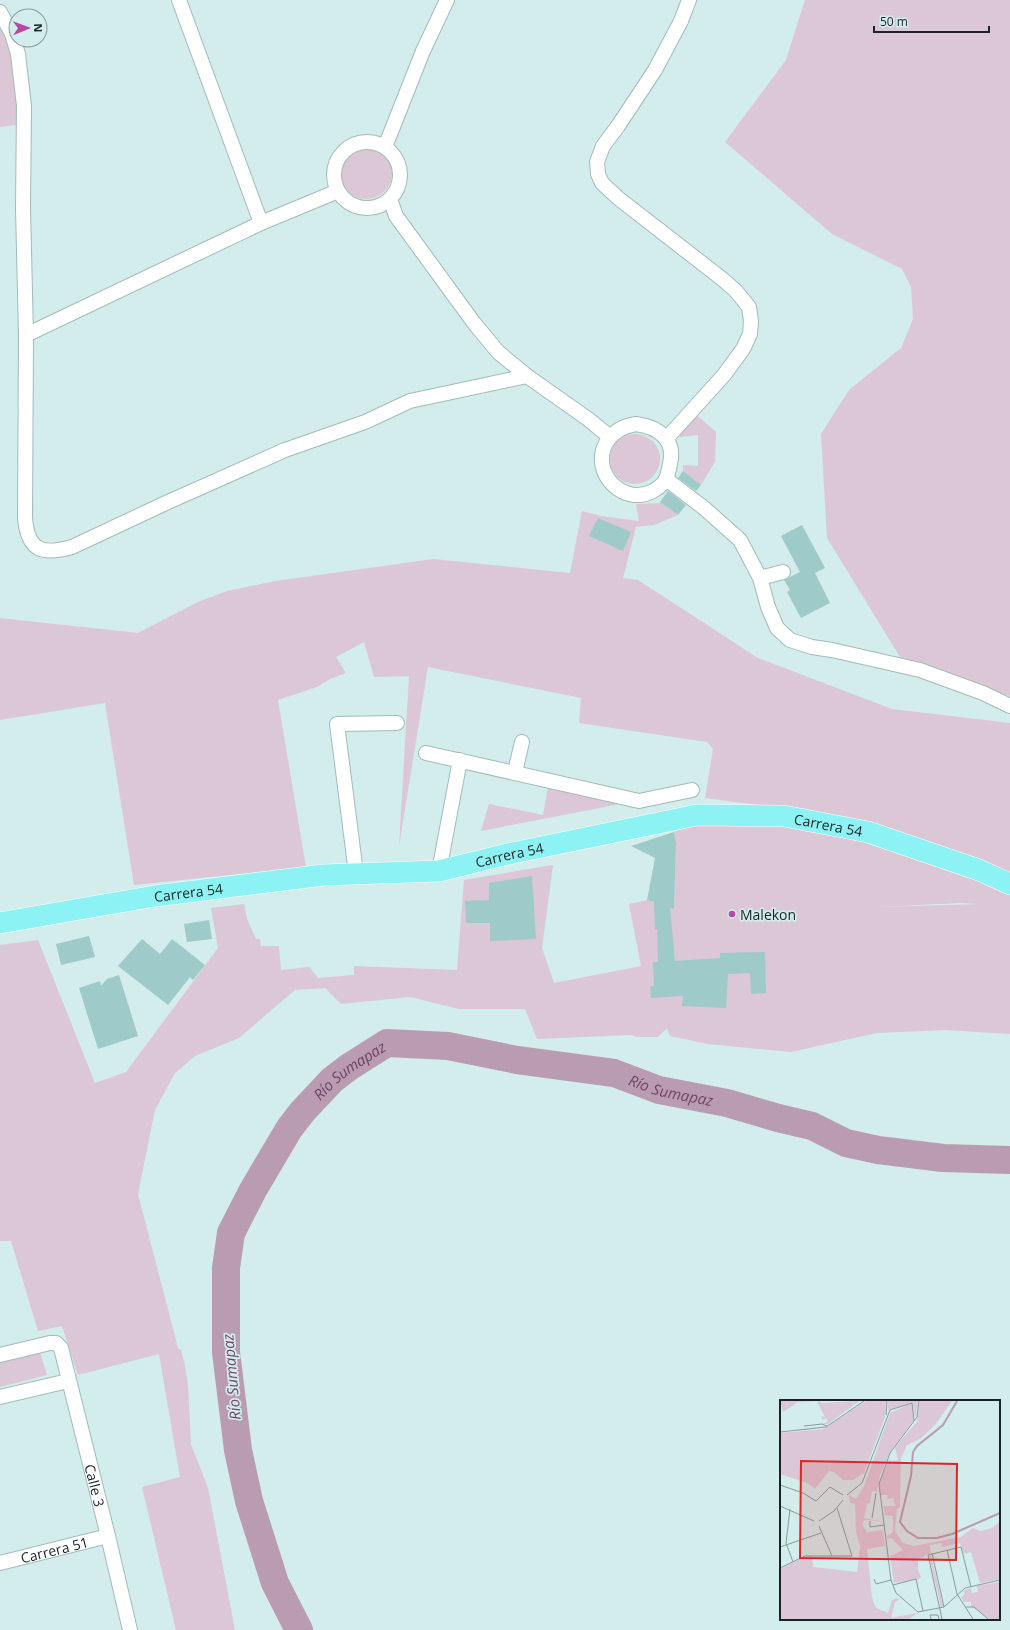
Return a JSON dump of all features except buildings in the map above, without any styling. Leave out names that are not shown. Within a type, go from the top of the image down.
[{"type":"main road","name":"Carrera 54","points":[[0,923],[155,896],[324,875],[439,871],[508,854],[697,815],[784,816],[868,832],[980,870],[1010,884]]},
{"type":"street","points":[[179,0],[261,223]]},
{"type":"street","points":[[385,147],[423,51],[447,0]]},
{"type":"street","points":[[667,438],[724,375],[743,349],[750,334],[751,321],[748,307],[735,290],[721,278],[618,198],[602,183],[598,174],[597,162],[603,146],[655,70],[681,21],[689,0]]},
{"type":"street","points":[[0,12],[12,34],[18,54],[24,106],[23,208],[26,335],[26,532],[32,544],[43,550],[57,551],[72,547],[285,450],[365,422],[410,401],[527,376]]},
{"type":"street","points":[[365,142],[377,143],[385,147],[393,153],[399,164],[400,177],[397,189],[390,199],[381,205],[368,208],[356,206],[345,199],[338,191],[335,180],[335,166],[344,151],[354,144],[365,142]]},
{"type":"street","points":[[26,335],[261,223],[338,191]]},
{"type":"street","points":[[390,199],[396,216],[474,323],[498,352],[527,376],[588,419],[610,437]]},
{"type":"street","points":[[636,424],[653,428],[667,438],[672,458],[666,479],[659,488],[648,493],[637,495],[626,493],[616,488],[608,480],[603,470],[602,458],[604,447],[610,437],[617,430],[636,424]]},
{"type":"street","points":[[666,479],[704,508],[740,540],[760,578],[768,607],[776,628],[790,640],[812,647],[832,650],[920,670],[983,692],[1010,706]]},
{"type":"street","points":[[760,578],[783,572]]},
{"type":"street","points":[[356,873],[337,724],[397,723]]},
{"type":"street","points":[[515,772],[522,742]]},
{"type":"street","points":[[426,753],[639,801],[692,790]]},
{"type":"street","points":[[439,871],[460,760]]},
{"type":"street","name":"Calle 3","points":[[0,1355],[50,1343],[56,1343],[61,1348],[130,1630]]},
{"type":"street","points":[[0,1397],[68,1381]]},
{"type":"street","name":"Carrera 51","points":[[0,1563],[108,1536]]},
{"type":"shaded area","points":[[805,0],[1010,0],[1010,696],[900,657],[827,538],[821,434],[849,390],[901,348],[913,319],[911,287],[902,269],[832,234],[725,142],[786,60]]},
{"type":"shaded area","points":[[0,29],[8,43],[8,48],[10,48],[16,90],[17,125],[0,127]]},
{"type":"shaded area","points":[[366,147],[376,149],[384,155],[390,163],[392,173],[390,183],[384,191],[376,197],[366,199],[356,197],[348,191],[342,183],[340,173],[342,163],[348,155],[356,149]]},
{"type":"shaded area","points":[[692,411],[716,432],[715,462],[701,485],[683,471],[683,465],[698,466],[698,435],[680,437],[677,428]]},
{"type":"shaded area","points":[[630,434],[640,434],[653,441],[660,454],[660,464],[653,477],[640,484],[630,484],[621,480],[614,473],[610,464],[610,454],[614,445],[621,438]]},
{"type":"shaded area","points":[[662,503],[678,515],[654,525],[636,527],[623,578],[638,580],[758,658],[892,709],[1010,723],[1010,873],[788,809],[705,798],[713,749],[707,742],[579,723],[581,698],[428,667],[399,846],[409,676],[374,677],[364,642],[336,657],[346,673],[330,679],[317,687],[278,700],[306,867],[134,885],[105,703],[0,720],[0,618],[138,633],[198,602],[227,591],[276,581],[433,559],[570,573],[582,511],[601,516],[639,521],[636,504]]},
{"type":"shaded area","points":[[548,786],[625,803],[481,831],[489,804],[543,815]]},
{"type":"shaded area","points":[[711,819],[836,831],[1010,891],[1010,1034],[946,1030],[877,1033],[791,1052],[708,1044],[670,1036],[667,1028],[658,1037],[638,1037],[631,1035],[537,1039],[525,1009],[459,1009],[410,997],[341,1004],[325,988],[295,990],[239,1038],[195,1056],[175,1073],[155,1110],[138,1194],[178,1348],[181,1350],[185,1366],[188,1385],[191,1444],[208,1488],[235,1630],[176,1630],[142,1487],[180,1477],[159,1354],[78,1375],[62,1326],[38,1331],[11,1241],[0,1241],[0,945],[38,940],[95,1083],[126,1072],[218,948],[211,908],[244,904],[247,919],[256,939],[260,939],[261,946],[279,946],[281,970],[309,967],[318,978],[354,975],[354,966],[457,970],[464,880],[553,865],[542,948],[554,983],[641,966],[629,904],[647,900],[674,909],[676,842],[674,832]],"holes":[[[959,903],[981,904],[880,907]]]},
{"type":"shaded area","points":[[40,1353],[47,1375],[0,1387],[0,1363]]},
{"type":"waterway","name":"Río Sumapaz","points":[[299,1630],[275,1583],[249,1501],[238,1450],[226,1352],[226,1268],[231,1233],[253,1190],[289,1129],[302,1112],[332,1080],[349,1067],[387,1043],[448,1046],[517,1060],[614,1073],[659,1090],[727,1103],[812,1126],[846,1143],[878,1150],[943,1158],[1010,1160]]},
{"type":"place","name":"Malekon","points":[[732,914]]}]
